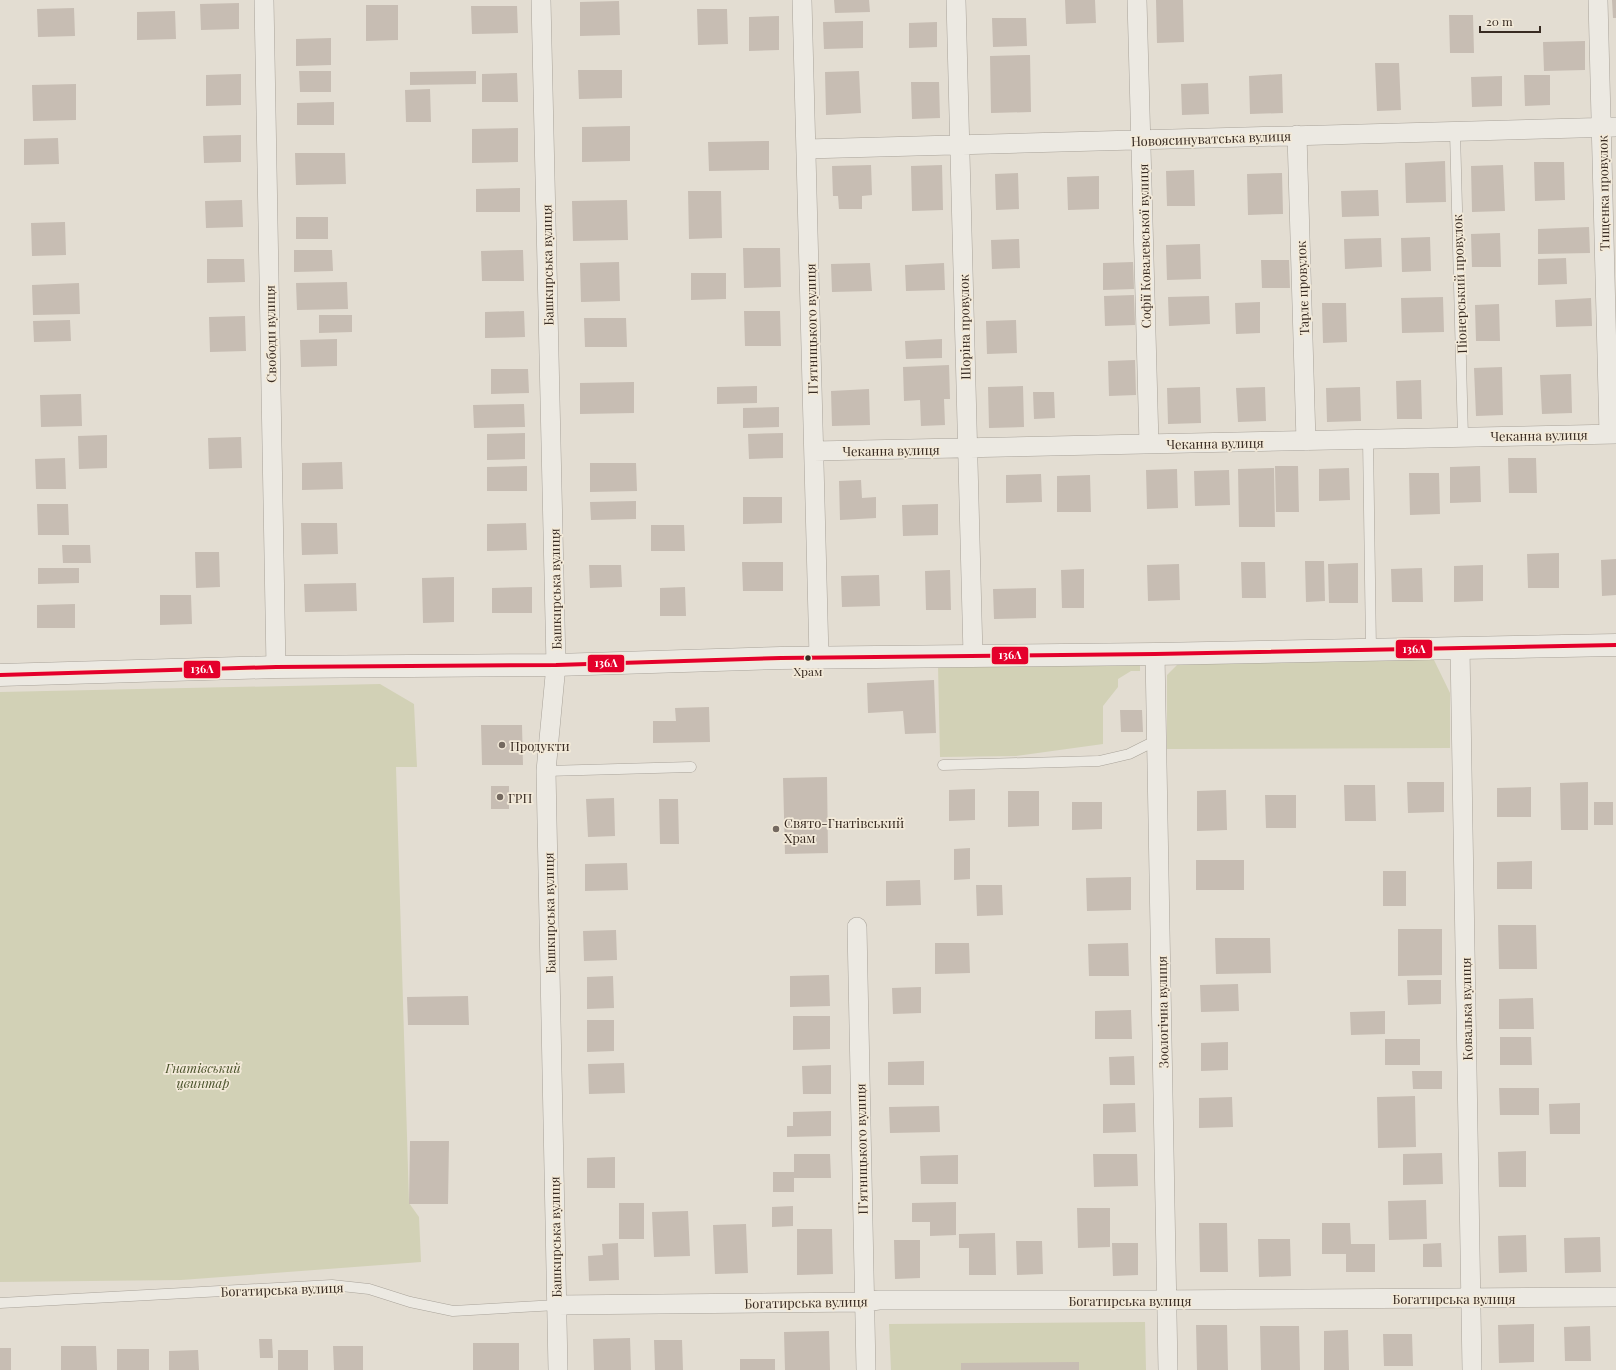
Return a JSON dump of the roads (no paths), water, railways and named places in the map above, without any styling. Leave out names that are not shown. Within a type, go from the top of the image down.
[{"type":"street","name":"Свободи вулиця","points":[[264,0],[276,667]]},
{"type":"street","name":"Башкирська вулиця","points":[[541,0],[556,665],[546,771],[558,1370]]},
{"type":"street","name":"П’ятницького вулиця","points":[[802,0],[819,657]]},
{"type":"street","name":"Шоріна провулок","points":[[956,0],[973,655]]},
{"type":"street","name":"Софії Ковалевської вулиця","points":[[1137,0],[1149,444]]},
{"type":"street","name":"Тищенка провулок","points":[[1598,0],[1609,127],[1612,434]]},
{"type":"street","name":"Новоясинуватська вулиця","points":[[806,149],[1609,127]]},
{"type":"street","name":"Тарлє провулок","points":[[1297,135],[1306,441]]},
{"type":"street","name":"Чеканна вулиця","points":[[814,452],[1612,434]]},
{"type":"street","points":[[0,675],[276,667],[556,665],[819,657],[1155,654],[1616,645]]},
{"type":"street","name":"Ковалька вулиця","points":[[1460,648],[1472,1370]]},
{"type":"street","name":"Зоологічна вулиця","points":[[1155,654],[1168,1370]]},
{"type":"street","name":"П’ятницького вулиця","points":[[857,928],[866,1370]]},
{"type":"street","name":"Богатирська вулиця","points":[[557,1305],[864,1302],[879,1300],[1616,1297]]},
{"type":"lane","name":"Пiонерський провулок","points":[[1455,132],[1463,437]]},
{"type":"lane","points":[[1368,439],[1371,649]]},
{"type":"lane","points":[[943,765],[1099,761],[1130,754],[1157,740]]},
{"type":"lane","points":[[546,771],[691,767]]},
{"type":"lane","name":"Богатирська вулиця","points":[[0,1303],[332,1284],[369,1289],[410,1302],[453,1311],[557,1305]]},
{"type":"place","name":"Храм","points":[[808,658]]},
{"type":"place","name":"Продукти","points":[[502,745]]},
{"type":"place","name":"ГРП","points":[[500,797]]},
{"type":"place","name":"Свято-Гнатівський Храм","points":[[776,829]]},
{"type":"park label","name":"Гнатівський цвинтар","points":[[203,1074]]}]
